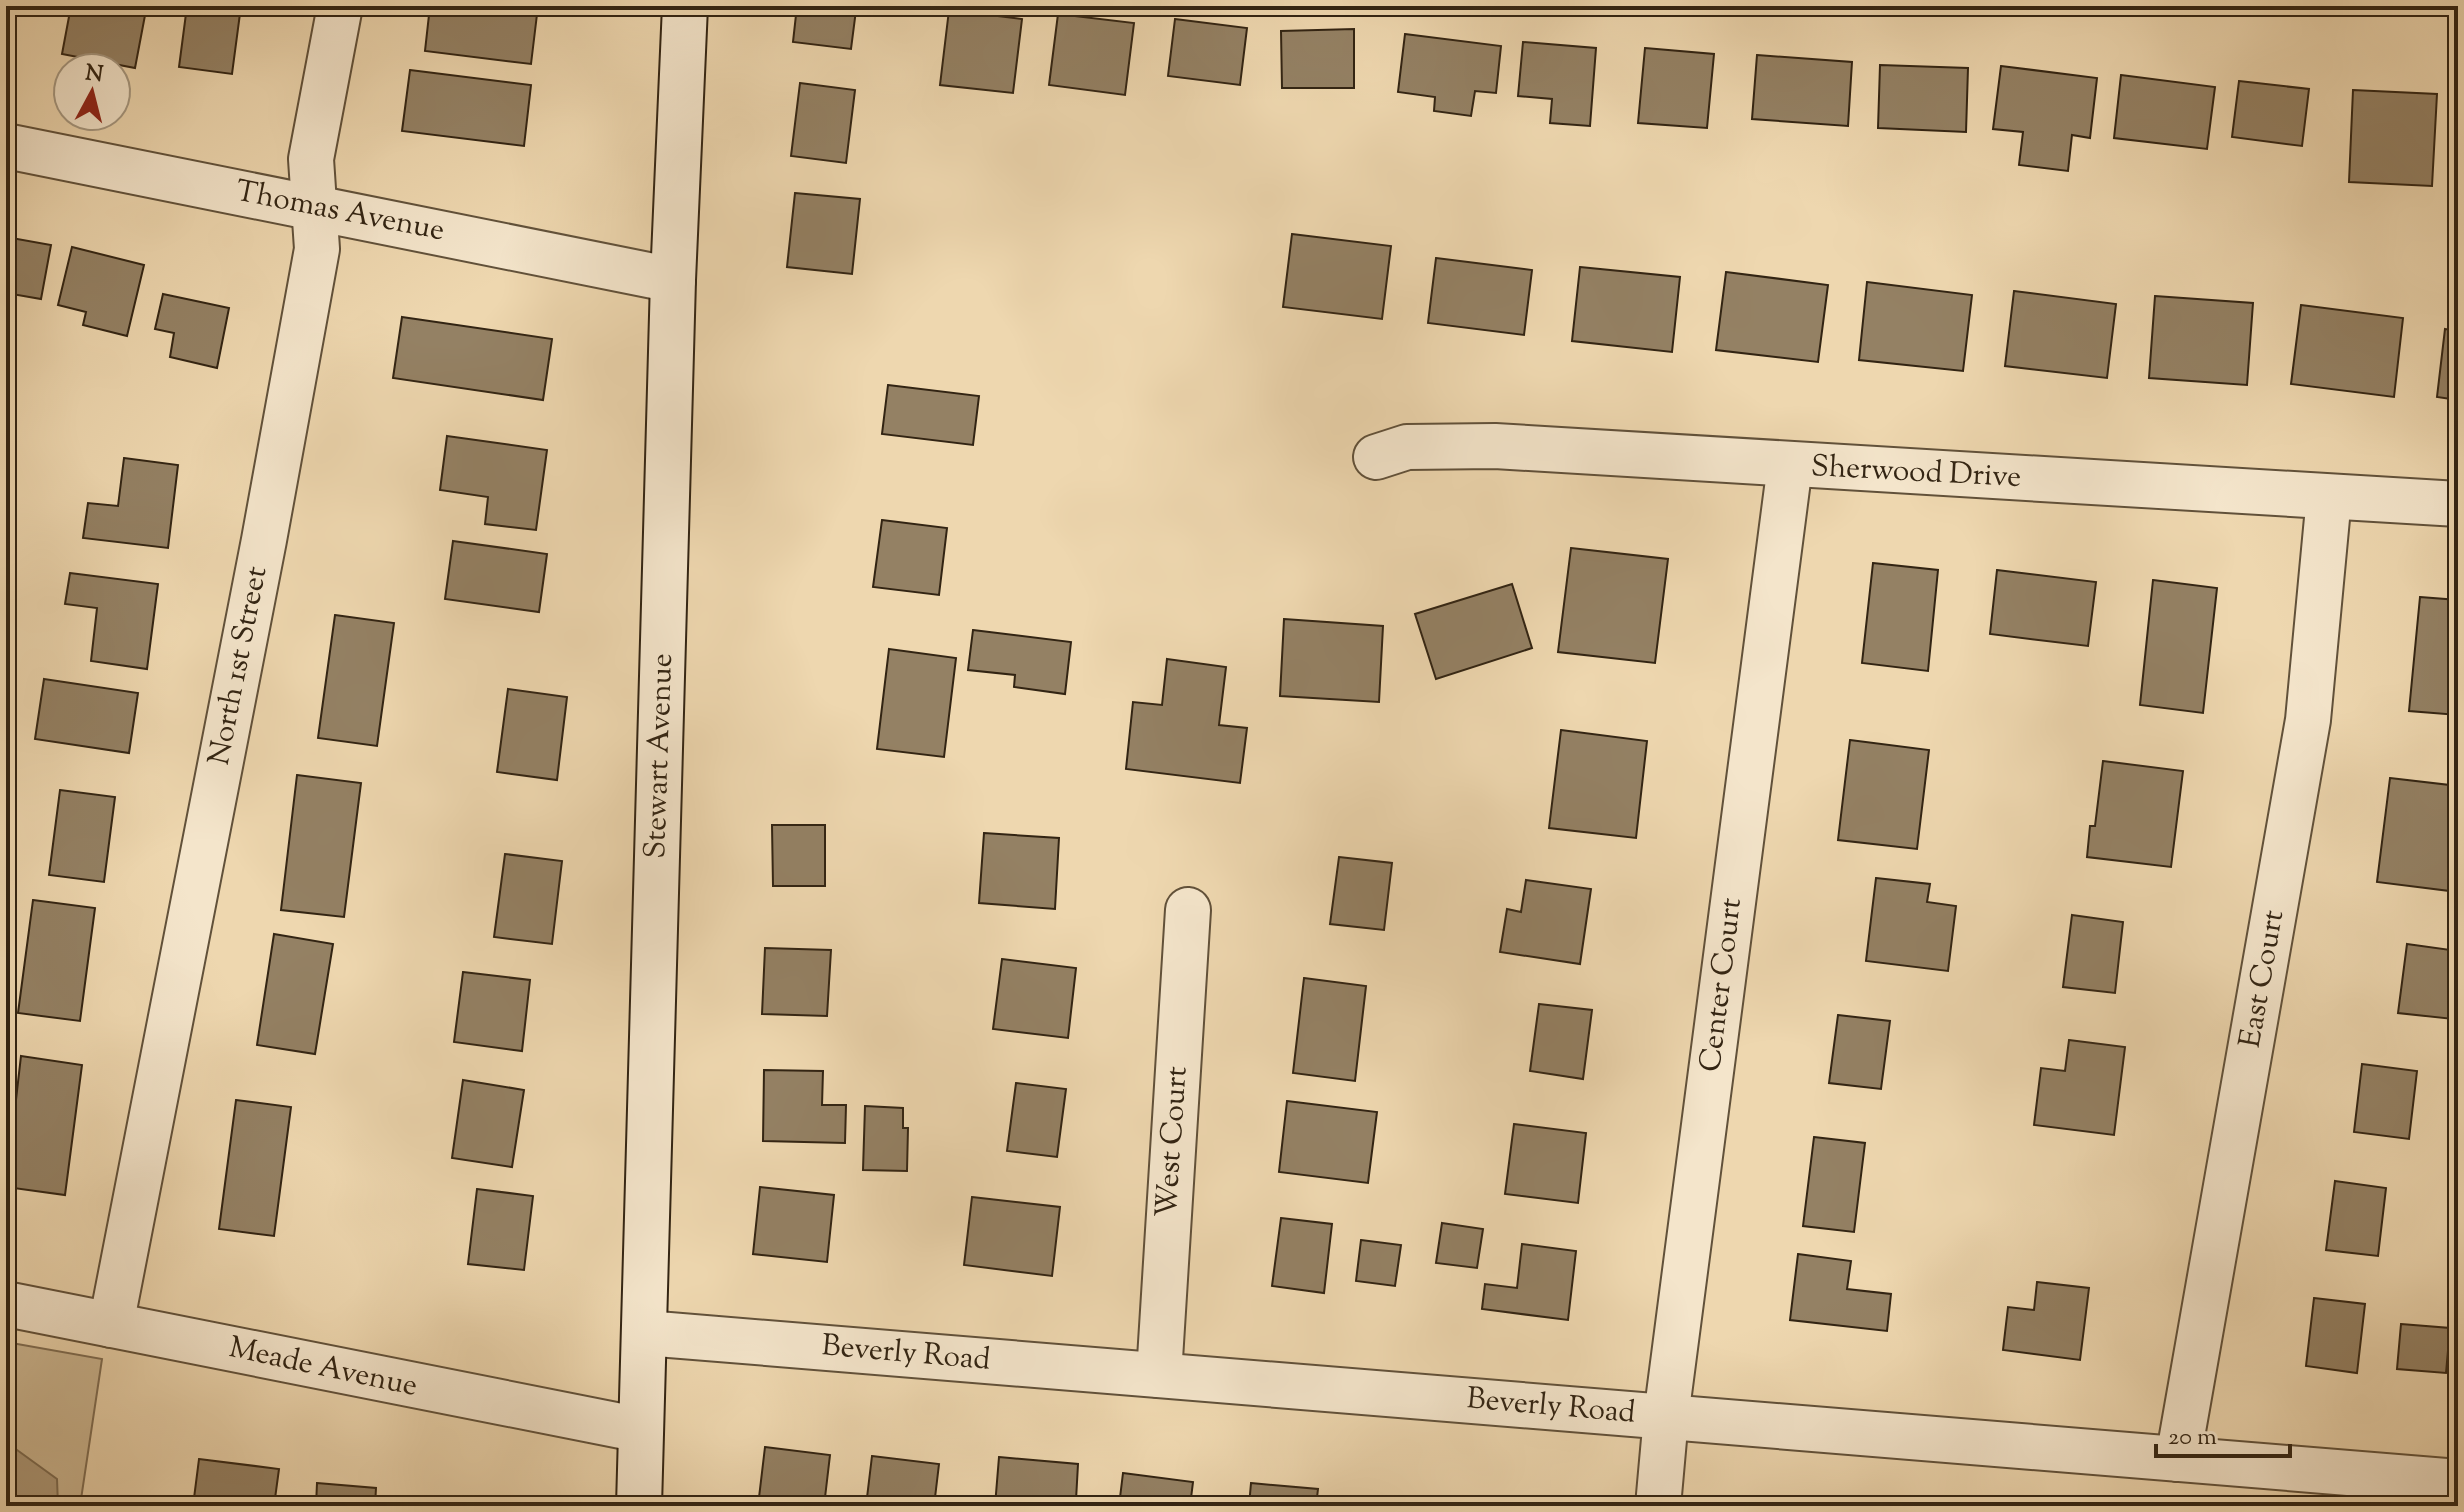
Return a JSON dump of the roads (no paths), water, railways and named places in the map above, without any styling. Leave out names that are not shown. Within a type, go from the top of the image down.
[{"type":"street","name":"North 1st Street","points":[[111,1325],[317,249],[311,159],[340,6]]},
{"type":"street","name":"Stewart Avenue","points":[[639,1506],[673,280],[685,6]]},
{"type":"street","name":"Thomas Avenue","points":[[6,146],[673,280]]},
{"type":"street","name":"Sherwood Drive","points":[[1376,457],[1407,447],[1495,446],[2458,504]]},
{"type":"street","name":"Center Court","points":[[1658,1506],[1666,1417],[1790,465]]},
{"type":"street","name":"East Court","points":[[2178,1459],[2308,720],[2329,497]]},
{"type":"street","name":"West Court","points":[[1159,1375],[1188,910]]},
{"type":"street","name":"Meade Avenue","points":[[6,1304],[641,1430]]},
{"type":"street","name":"Beverly Road","points":[[645,1333],[2458,1482]]}]
